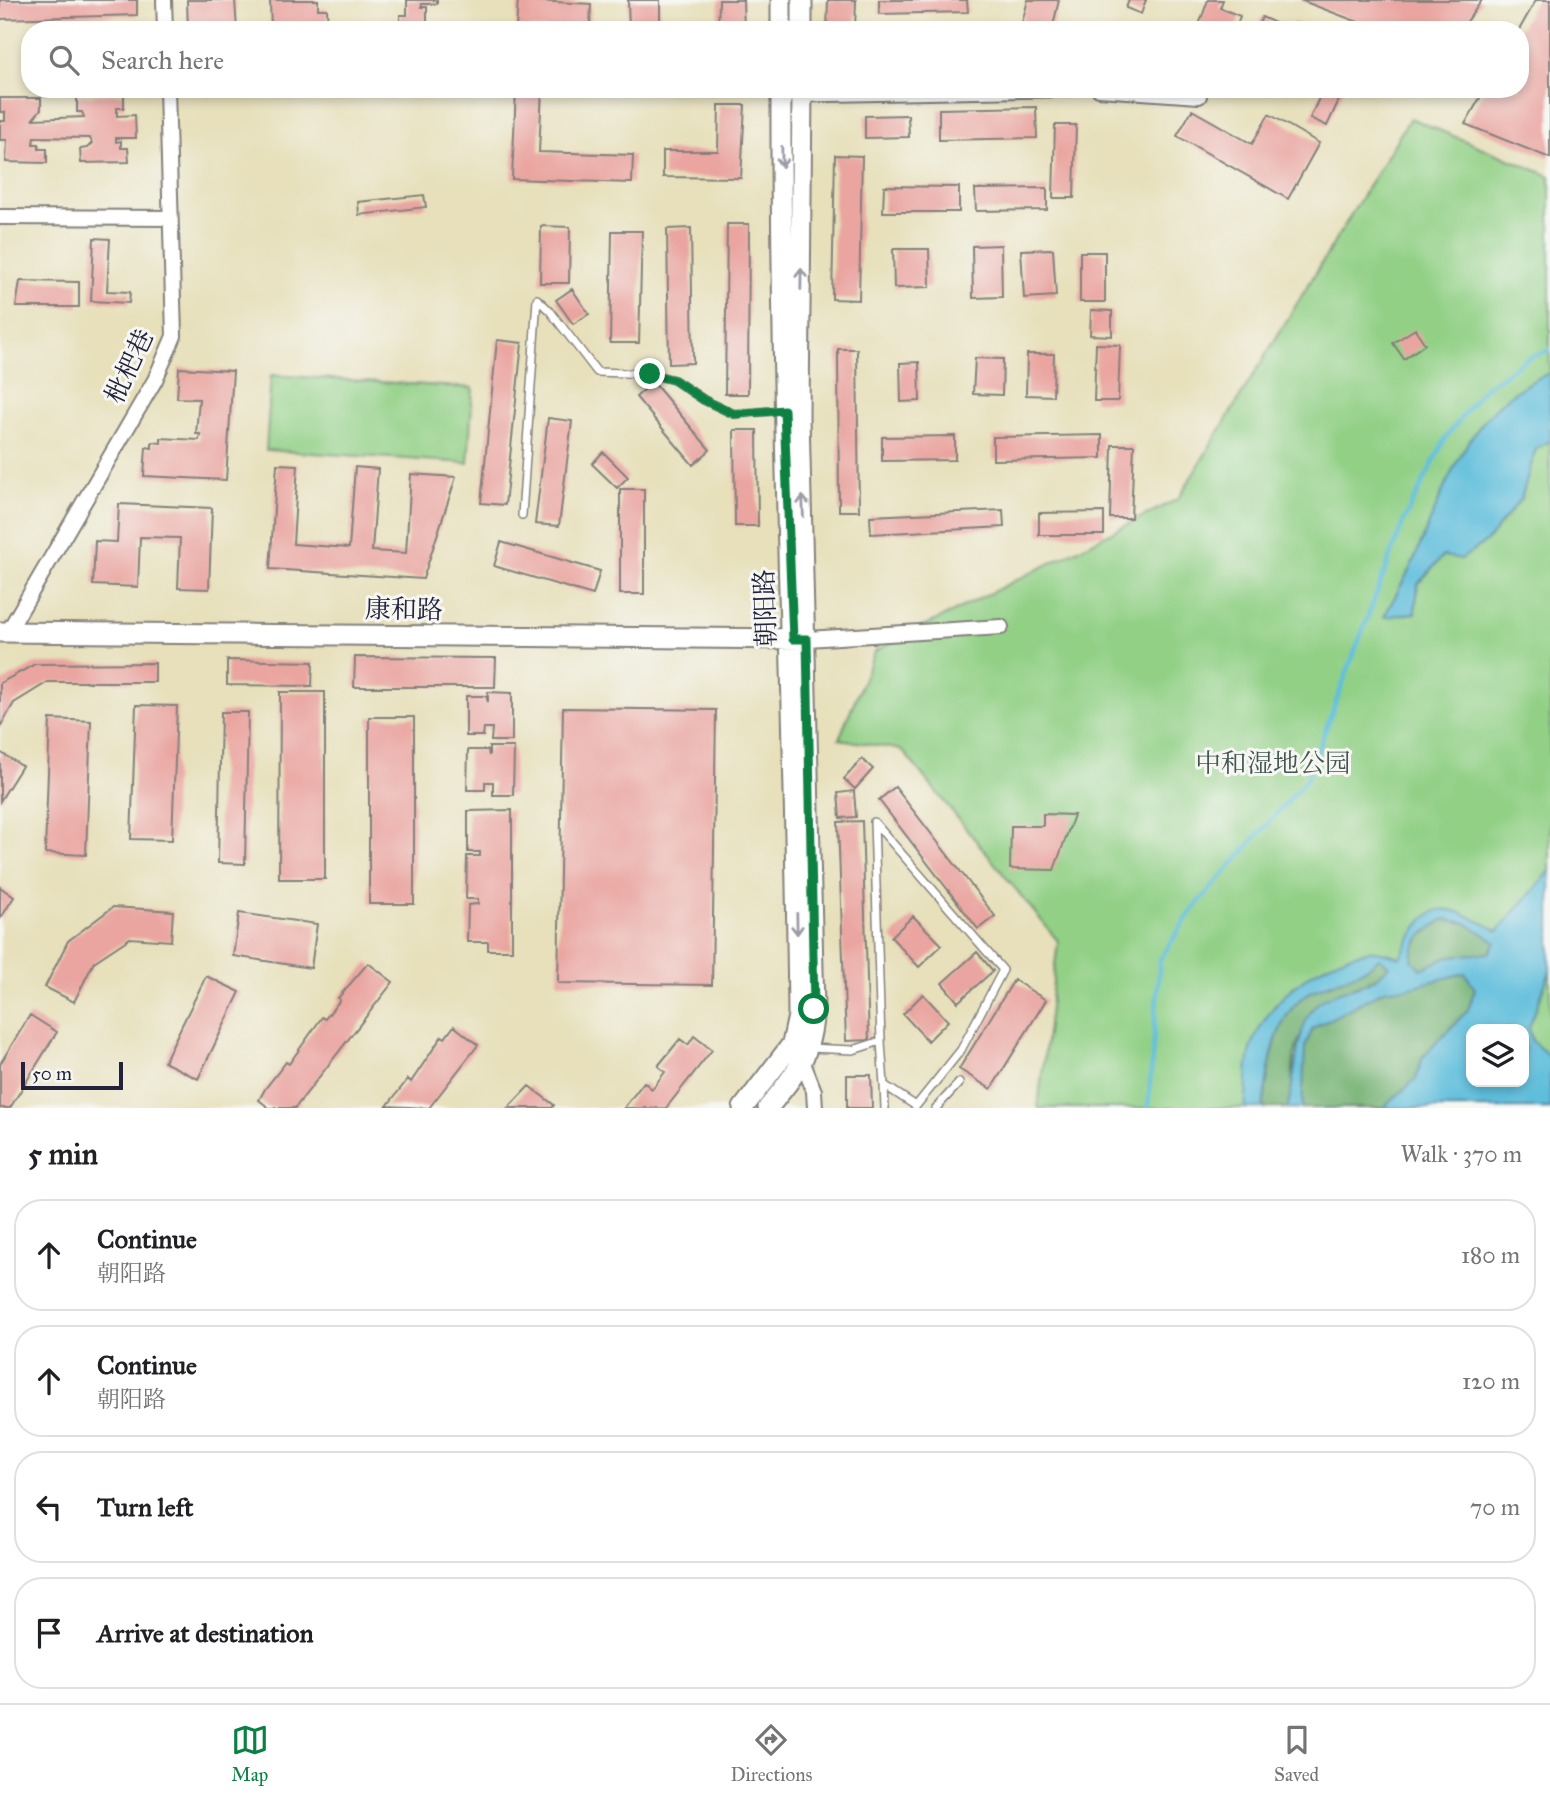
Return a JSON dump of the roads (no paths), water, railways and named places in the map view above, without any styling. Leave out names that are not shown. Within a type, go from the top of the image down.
[{"type":"main road","points":[[781,0],[781,21]]},
{"type":"main road","points":[[802,0],[802,21]]},
{"type":"main road","name":"朝阳路","points":[[781,98],[784,410],[800,639],[814,1009],[806,1056]]},
{"type":"main road","name":"朝阳路","points":[[743,1108],[792,1045],[798,1016],[802,98]]},
{"type":"main road","name":"康和路","points":[[4,632],[800,639]]},
{"type":"main road","points":[[768,1108],[806,1056]]},
{"type":"street","points":[[164,0],[165,21]]},
{"type":"street","name":"枇杷巷","points":[[4,632],[155,380],[174,336],[167,98]]},
{"type":"street","points":[[0,217],[170,218]]},
{"type":"street","points":[[800,639],[1001,627]]},
{"type":"street","name":"朝阳路","points":[[806,1056],[816,1108]]},
{"type":"lane","points":[[522,515],[537,299],[550,311],[597,372],[650,374],[674,380],[704,400],[734,414],[784,410]]},
{"type":"lane","points":[[884,1086],[917,1107],[961,1050],[1003,970],[874,822],[881,1041],[885,1108]]},
{"type":"lane","points":[[806,1056],[853,1050],[881,1041]]},
{"type":"lane","points":[[941,1106],[959,1083]]},
{"type":"water","points":[[1550,373],[1550,441],[1536,449],[1521,499],[1487,541],[1461,559],[1443,556],[1418,584],[1415,613],[1384,617],[1414,560],[1449,477],[1480,426],[1499,405],[1522,387]]},
{"type":"water","points":[[1550,871],[1550,971],[1529,1028],[1532,1041],[1547,1054],[1550,1063],[1550,1108],[1383,1108],[1416,1079],[1423,1057],[1468,1010],[1475,989],[1465,973],[1407,988],[1386,989],[1313,1028],[1305,1047],[1302,1108],[1287,1108],[1301,1035],[1313,1009],[1331,995],[1375,979],[1389,965],[1379,958],[1356,974],[1312,991],[1288,1013],[1275,1043],[1263,1108],[1245,1108],[1251,1049],[1269,1014],[1282,998],[1313,973],[1350,956],[1380,951],[1400,957],[1411,937],[1430,914],[1451,910],[1498,931]],"holes":[[[1444,919],[1466,923],[1496,942],[1489,953],[1451,956],[1421,969],[1412,960],[1418,941],[1432,927]]]},
{"type":"waterway","points":[[1148,1108],[1160,959],[1193,909],[1307,779],[1404,520],[1445,439],[1482,390],[1526,359],[1550,350]]},
{"type":"park label","name":"中和湿地公园","points":[[1273,763]]}]
